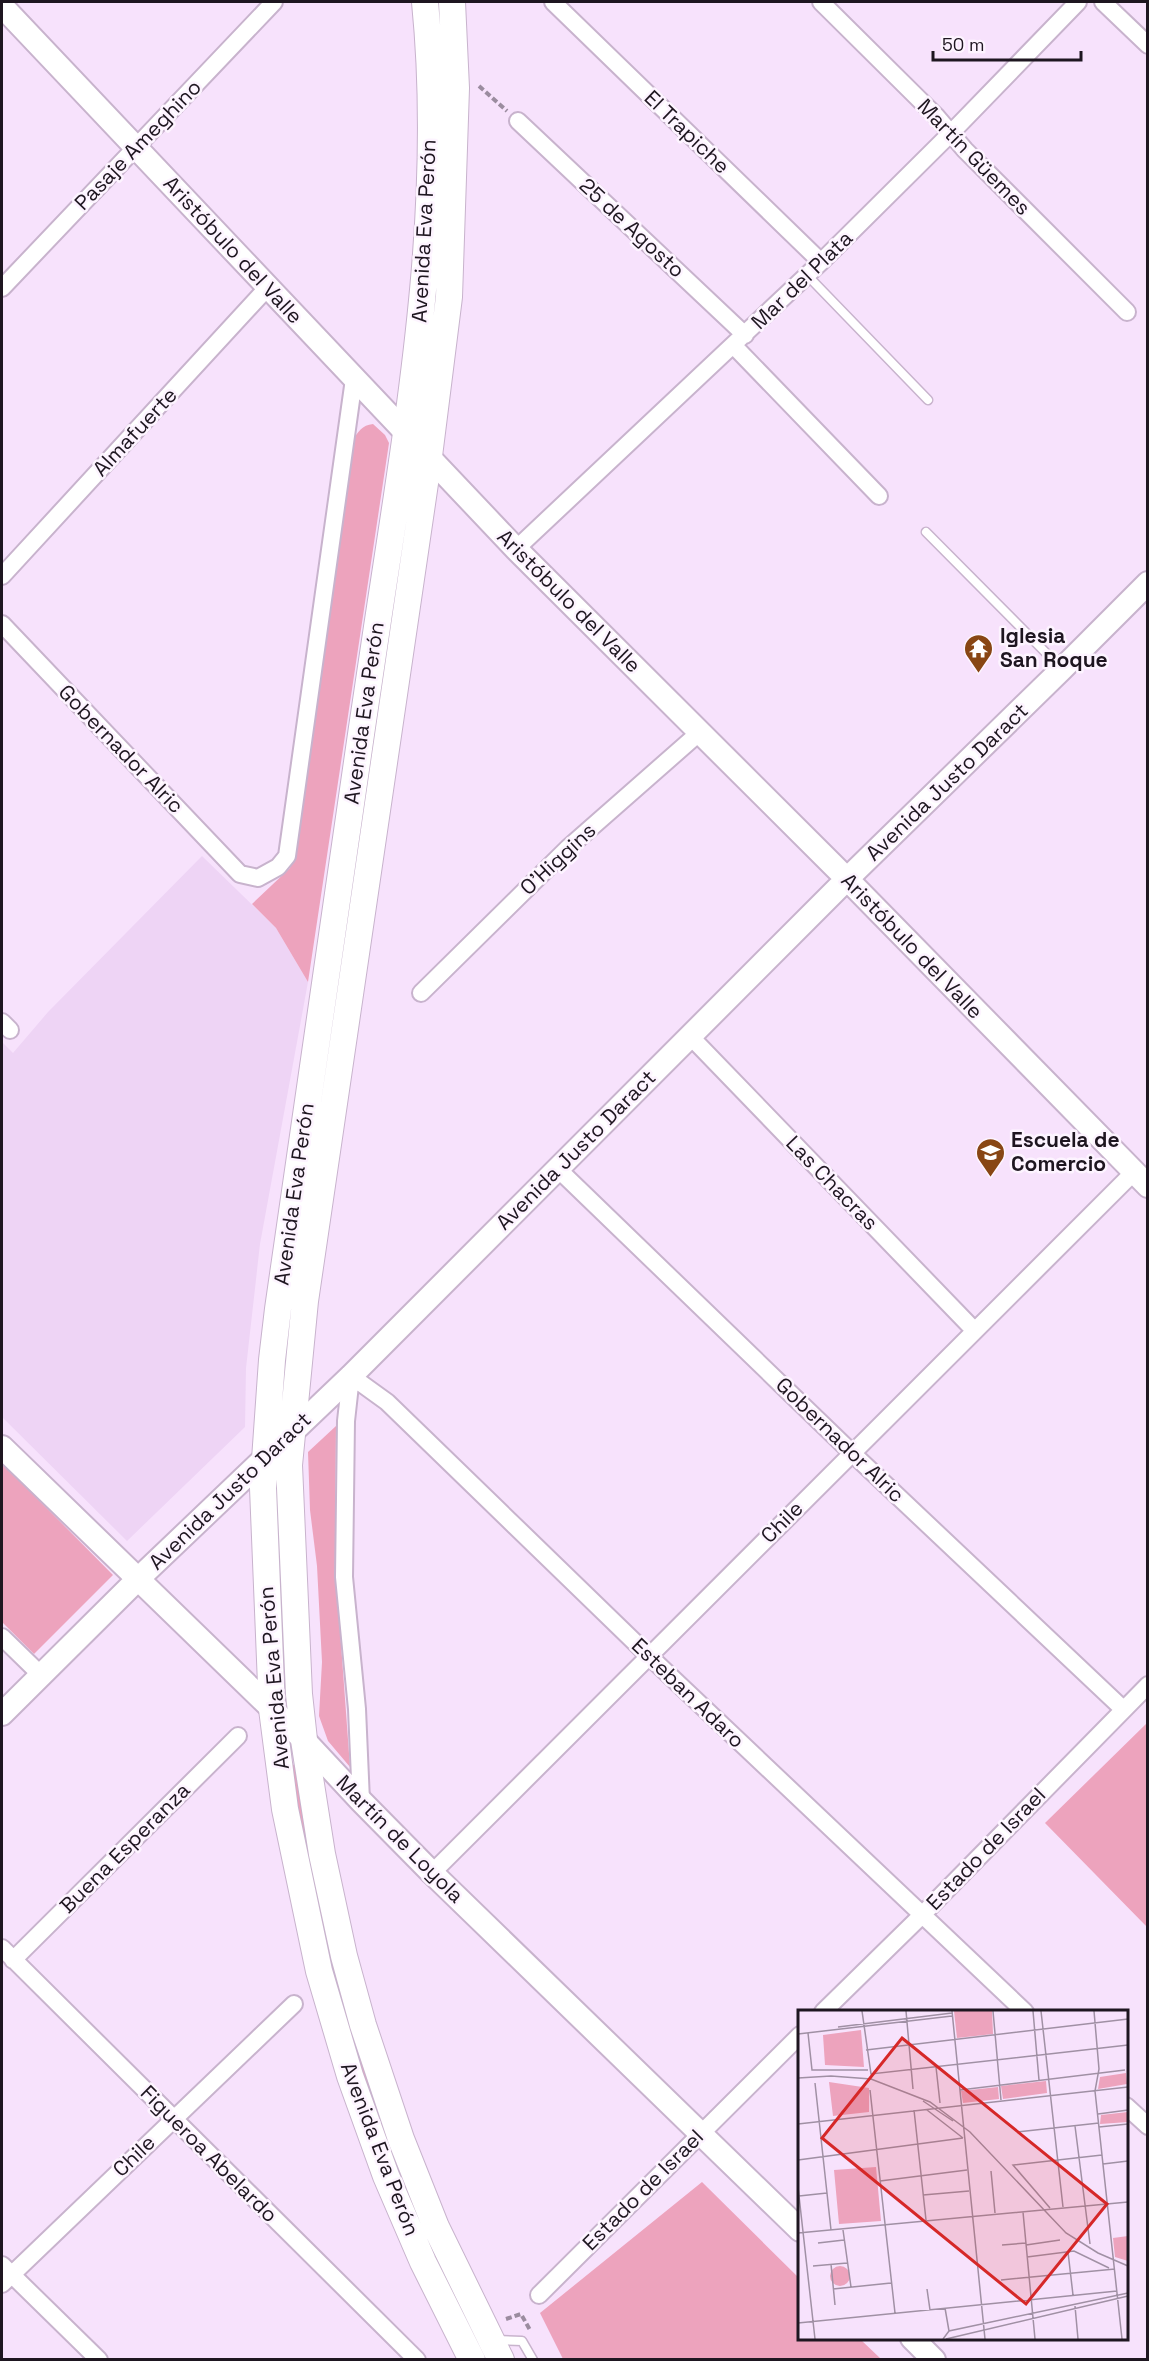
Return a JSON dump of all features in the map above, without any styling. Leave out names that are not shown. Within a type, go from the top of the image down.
[{"type":"main road","name":"Avenida Eva Perón","points":[[424,2],[428,33],[430,125],[425,284],[406,434],[329,947],[278,1308],[263,1488],[272,1709],[285,1809],[319,1971],[350,2076],[395,2198],[423,2262],[472,2360]]},
{"type":"main road","name":"Avenida Eva Perón","points":[[452,2],[456,88],[449,297],[429,456],[306,1289],[289,1465],[298,1682],[304,1740],[322,1854],[344,1956],[363,2025],[401,2139],[436,2227],[496,2349]]},
{"type":"main road","name":"Aristóbulo del Valle","points":[[2,6],[516,549],[847,879],[1141,1179]]},
{"type":"main road","name":"Avenida Justo Daract","points":[[2,1714],[138,1579],[351,1376],[847,879],[1148,583]]},
{"type":"main road","name":"Martín de Loyola","points":[[2,1447],[304,1740],[432,1873],[798,2228]]},
{"type":"main road","points":[[914,2340],[934,2360]]},
{"type":"street","name":"Pasaje Ameghino","points":[[2,288],[274,2]]},
{"type":"street","name":"El Trapiche","points":[[553,2],[820,262]]},
{"type":"street","name":"Martín Güemes","points":[[822,2],[965,150],[1127,312]]},
{"type":"street","name":"Mar del Plata","points":[[516,549],[807,275],[951,133],[1078,2]]},
{"type":"street","points":[[1103,2],[1148,45]]},
{"type":"street","name":"25 de Agosto","points":[[518,121],[739,341],[879,496]]},
{"type":"street","name":"Almafuerte","points":[[2,576],[268,287]]},
{"type":"street","name":"Gobernador Alric","points":[[2,624],[240,874],[258,878],[278,867],[287,856],[354,379]]},
{"type":"street","name":"O'Higgins","points":[[421,993],[568,848],[700,732]]},
{"type":"street","name":"Las Chacras","points":[[690,1036],[974,1330]]},
{"type":"street","name":"Gobernador Alric","points":[[558,1169],[1123,1709]]},
{"type":"street","name":"Chile","points":[[432,1873],[974,1330],[1141,1179]]},
{"type":"street","points":[[351,1376],[346,1421],[344,1577],[357,1709],[361,1801]]},
{"type":"street","name":"Esteban Adaro","points":[[351,1376],[387,1402],[649,1656],[1022,2010]]},
{"type":"street","points":[[2,1637],[41,1674]]},
{"type":"street","name":"Estado de Israel","points":[[825,2010],[921,1916],[1148,1685]]},
{"type":"street","name":"Buena Esperanza","points":[[7,1954],[237,1736]]},
{"type":"street","name":"Figueroa Abelardo","points":[[7,1954],[417,2360]]},
{"type":"street","name":"Chile","points":[[5,2274],[294,2004]]},
{"type":"street","name":"Estado de Israel","points":[[539,2295],[699,2133],[798,2037]]},
{"type":"street","points":[[1128,2108],[1148,2126]]},
{"type":"street","points":[[5,2274],[99,2360]]},
{"type":"lane","points":[[807,275],[928,400]]},
{"type":"lane","points":[[926,532],[1062,669]]},
{"type":"lane","points":[[496,2349],[522,2341],[533,2360]]},
{"type":"path","points":[[473,81],[518,121]]},
{"type":"shaded area","points":[[373,424],[385,435],[389,443],[308,982],[276,928],[252,904],[290,868],[352,441],[363,427]]},
{"type":"shaded area","points":[[202,856],[276,928],[308,982],[260,1244],[246,1368],[245,1427],[127,1541],[2,1417],[2,1042],[13,1053],[48,1012]]},
{"type":"shaded area","points":[[336,1426],[335,1562],[350,1767],[328,1741],[319,1716],[322,1662],[317,1566],[310,1510],[308,1452]]},
{"type":"shaded area","points":[[2,1463],[113,1575],[34,1654],[2,1622]]},
{"type":"shaded area","points":[[282,1486],[291,1700],[283,1692],[274,1490]]},
{"type":"shaded area","points":[[1147,1723],[1147,1927],[1045,1823]]},
{"type":"shaded area","points":[[290,1761],[299,1771],[316,1876],[492,2359],[484,2359],[406,2198],[367,2091],[335,1985],[310,1878]]},
{"type":"shaded area","points":[[702,2182],[798,2277],[798,2340],[861,2340],[881,2359],[563,2359],[540,2313]]},
{"type":"place","name":"Iglesia San Roque","points":[[979,674]]},
{"type":"place","name":"Escuela de Comercio","points":[[990,1178]]}]
